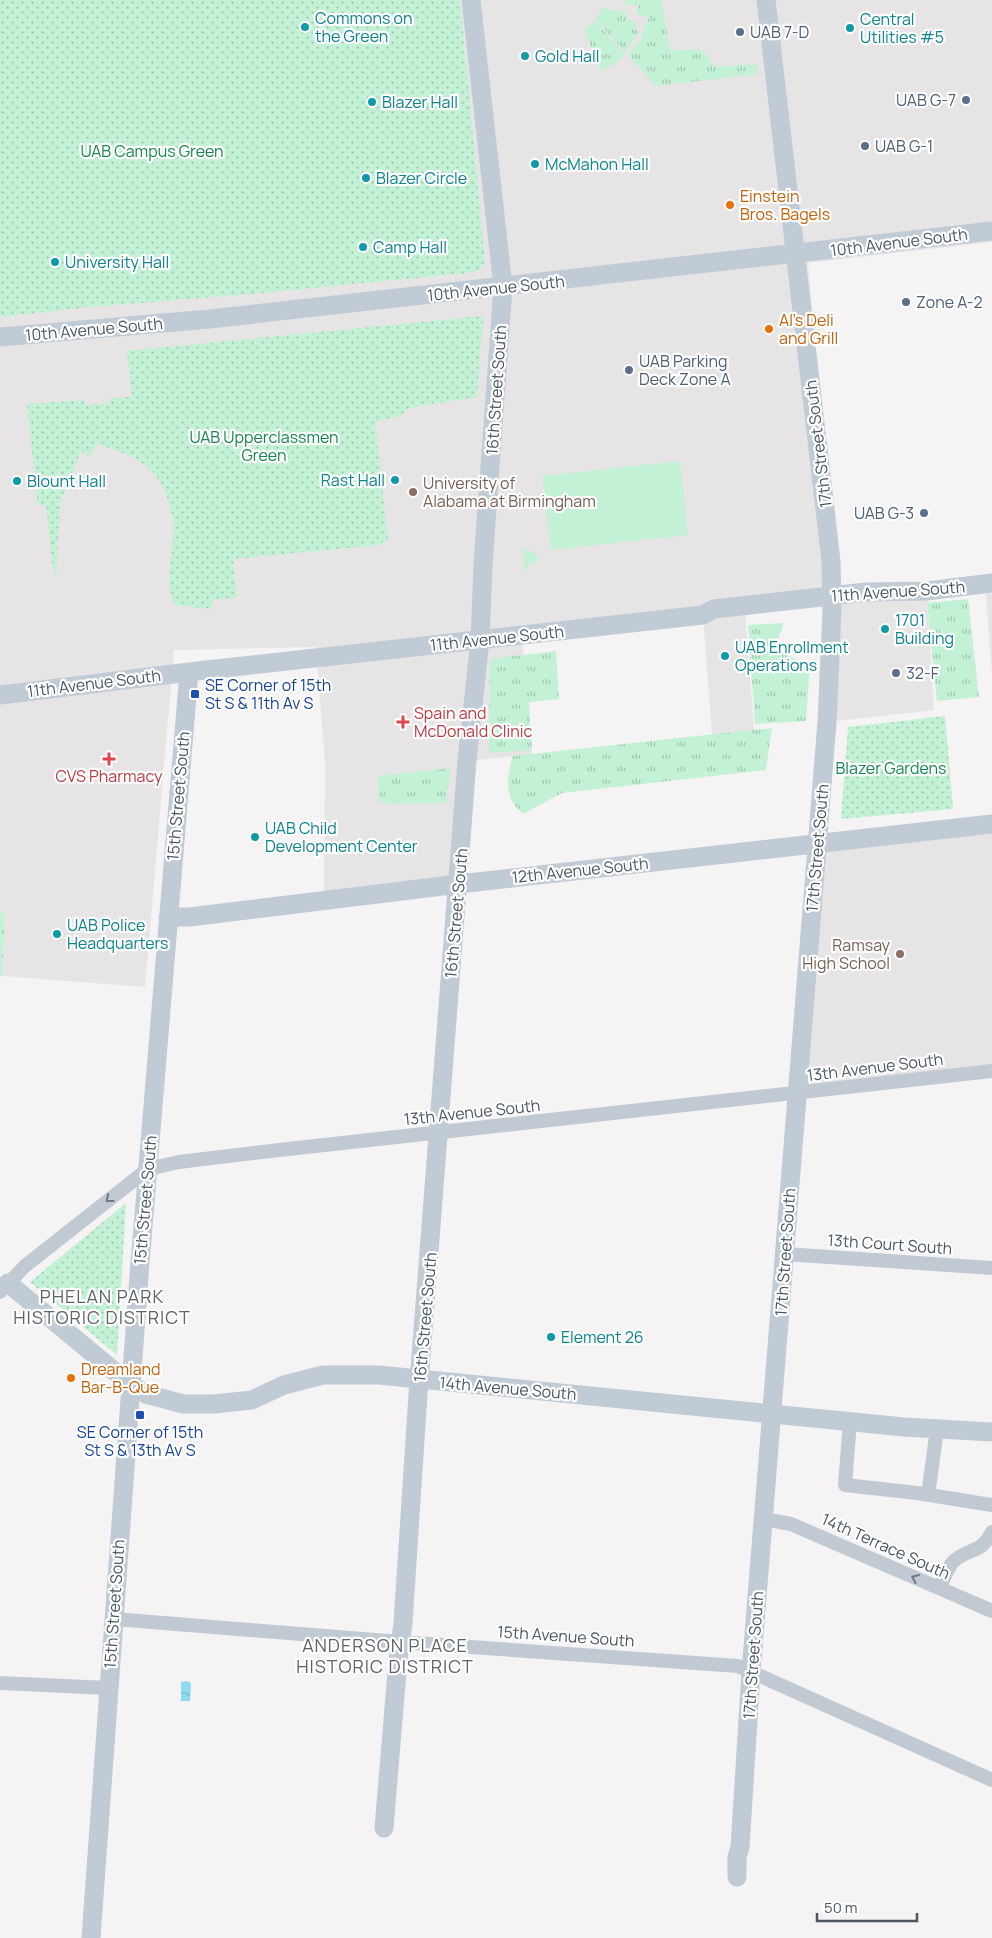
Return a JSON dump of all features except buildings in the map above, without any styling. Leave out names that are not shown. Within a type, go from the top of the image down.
[{"type":"street","name":"16th Street South","points":[[384,1828],[403,1624],[467,761],[480,640],[483,564],[503,287],[471,0]]},
{"type":"street","name":"17th Street South","points":[[738,1877],[737,1857],[740,1847],[751,1672],[827,722],[832,597],[831,561],[766,0]]},
{"type":"street","name":"10th Avenue South","points":[[0,337],[210,319],[992,231]]},
{"type":"street","name":"11th Avenue South","points":[[0,695],[703,615],[714,609],[814,597],[832,597],[866,592],[927,591],[992,584]]},
{"type":"street","name":"15th Street South","points":[[91,1938],[131,1384],[189,672]]},
{"type":"street","name":"12th Avenue South","points":[[168,917],[189,917],[459,884],[992,824]]},
{"type":"street","name":"13th Avenue South","points":[[3,1283],[148,1168],[179,1162],[992,1071]]},
{"type":"street","name":"13th Court South","points":[[785,1254],[992,1268]]},
{"type":"street","name":"14th Avenue South","points":[[3,1283],[131,1384],[146,1394],[183,1404],[214,1404],[252,1400],[284,1385],[323,1375],[379,1376],[628,1398],[937,1429],[992,1432]]},
{"type":"street","points":[[850,1421],[845,1486],[928,1494],[992,1505]]},
{"type":"street","points":[[928,1494],[937,1429]]},
{"type":"street","name":"14th Terrace South","points":[[763,1520],[791,1524],[992,1611]]},
{"type":"street","points":[[939,1588],[952,1564],[962,1555],[980,1549],[992,1532]]},
{"type":"street","name":"15th Avenue South","points":[[114,1619],[738,1666],[992,1780]]},
{"type":"street","points":[[0,1683],[108,1688]]},
{"type":"shaded area","name":"University of Alabama at Birmingham","points":[[0,0],[992,0],[992,242],[808,263],[823,424],[832,596],[992,579],[992,674],[985,585],[927,591],[934,710],[827,722],[832,603],[745,611],[754,730],[712,735],[703,615],[522,635],[532,754],[470,761],[459,884],[324,900],[325,765],[316,647],[174,650],[145,987],[2,976],[5,914],[0,913]]},
{"type":"shaded area","name":"Ramsay High School","points":[[992,825],[992,1071],[797,1094],[817,845]]},
{"type":"green space","name":"UAB Campus Green","points":[[0,0],[460,0],[485,262],[479,270],[467,273],[251,294],[90,307],[0,317]]},
{"type":"green space","points":[[625,0],[661,0],[670,51],[699,49],[707,55],[714,67],[757,64],[758,74],[656,86],[628,55],[640,40],[649,17],[637,15],[638,5],[626,5]]},
{"type":"green space","points":[[601,8],[627,13],[626,19],[637,22],[635,29],[638,33],[625,52],[596,20]]},
{"type":"green space","points":[[595,21],[625,55],[616,63],[601,71],[584,29]]},
{"type":"green space","name":"UAB Upperclassmen Green","points":[[482,316],[477,397],[409,408],[400,416],[375,422],[388,539],[379,545],[233,559],[237,597],[212,600],[212,609],[174,605],[169,583],[173,522],[170,507],[160,481],[146,465],[128,455],[96,444],[89,457],[81,451],[60,503],[56,577],[54,577],[46,505],[38,505],[27,404],[84,400],[86,405],[110,403],[110,398],[132,397],[127,351]]},
{"type":"green space","points":[[680,461],[688,535],[551,550],[542,476]]},
{"type":"green space","points":[[523,548],[533,552],[539,559],[528,566],[524,574]]},
{"type":"green space","points":[[968,599],[979,697],[937,701],[927,603]]},
{"type":"green space","points":[[784,623],[774,650],[810,665],[806,721],[755,724],[748,625]]},
{"type":"green space","points":[[556,651],[559,699],[529,702],[532,750],[489,753],[490,659]]},
{"type":"green space","name":"Blazer Gardens","points":[[945,716],[953,809],[841,819],[848,727]]},
{"type":"green space","points":[[772,728],[766,770],[562,793],[523,814],[512,801],[508,787],[513,756]]},
{"type":"green space","points":[[451,768],[446,803],[394,804],[379,802],[378,776]]},
{"type":"green space","points":[[0,913],[5,913],[2,976],[0,976]]},
{"type":"green space","points":[[126,1203],[117,1355],[30,1282]]},
{"type":"water","points":[[187,1681],[191,1683],[190,1701],[181,1701],[181,1682]]},
{"type":"place","name":"Commons on the Green","points":[[305,27]]},
{"type":"place","name":"Central Utilities #5","points":[[850,28]]},
{"type":"place","name":"UAB 7-D","points":[[740,32]]},
{"type":"place","name":"Gold Hall","points":[[525,56]]},
{"type":"place","name":"UAB G-7","points":[[966,100]]},
{"type":"place","name":"Blazer Hall","points":[[372,102]]},
{"type":"place","name":"UAB G-1","points":[[865,146]]},
{"type":"place","name":"McMahon Hall","points":[[535,164]]},
{"type":"place","name":"Blazer Circle","points":[[366,178]]},
{"type":"place","name":"Einstein Bros. Bagels","points":[[730,205]]},
{"type":"place","name":"Camp Hall","points":[[363,247]]},
{"type":"place","name":"University Hall","points":[[55,262]]},
{"type":"place","name":"Zone A-2","points":[[906,302]]},
{"type":"place","name":"Al's Deli and Grill","points":[[769,329]]},
{"type":"place","name":"UAB Parking Deck Zone A","points":[[629,370]]},
{"type":"place","name":"Rast Hall","points":[[395,480]]},
{"type":"place","name":"Blount Hall","points":[[17,481]]},
{"type":"place","name":"University of Alabama at Birmingham","points":[[413,492]]},
{"type":"place","name":"UAB G-3","points":[[924,513]]},
{"type":"place","name":"1701 Building","points":[[885,629]]},
{"type":"place","name":"UAB Enrollment Operations","points":[[725,656]]},
{"type":"place","name":"32-F","points":[[896,673]]},
{"type":"place","name":"SE Corner of 15th St S & 11th Av S","points":[[195,694]]},
{"type":"place","name":"Spain and McDonald Clinic","points":[[403,722]]},
{"type":"place","name":"CVS Pharmacy","points":[[109,759]]},
{"type":"place","name":"UAB Child Development Center","points":[[255,837]]},
{"type":"place","name":"UAB Police Headquarters","points":[[57,934]]},
{"type":"place","name":"Ramsay High School","points":[[900,954]]},
{"type":"place","name":"Element 26","points":[[551,1337]]},
{"type":"place","name":"Dreamland Bar-B-Que","points":[[71,1378]]},
{"type":"place","name":"SE Corner of 15th St S & 13th Av S","points":[[140,1415]]},
{"type":"district","name":"PHELAN PARK HISTORIC DISTRICT","points":[[102,1306]]},
{"type":"district","name":"ANDERSON PLACE HISTORIC DISTRICT","points":[[385,1655]]}]
